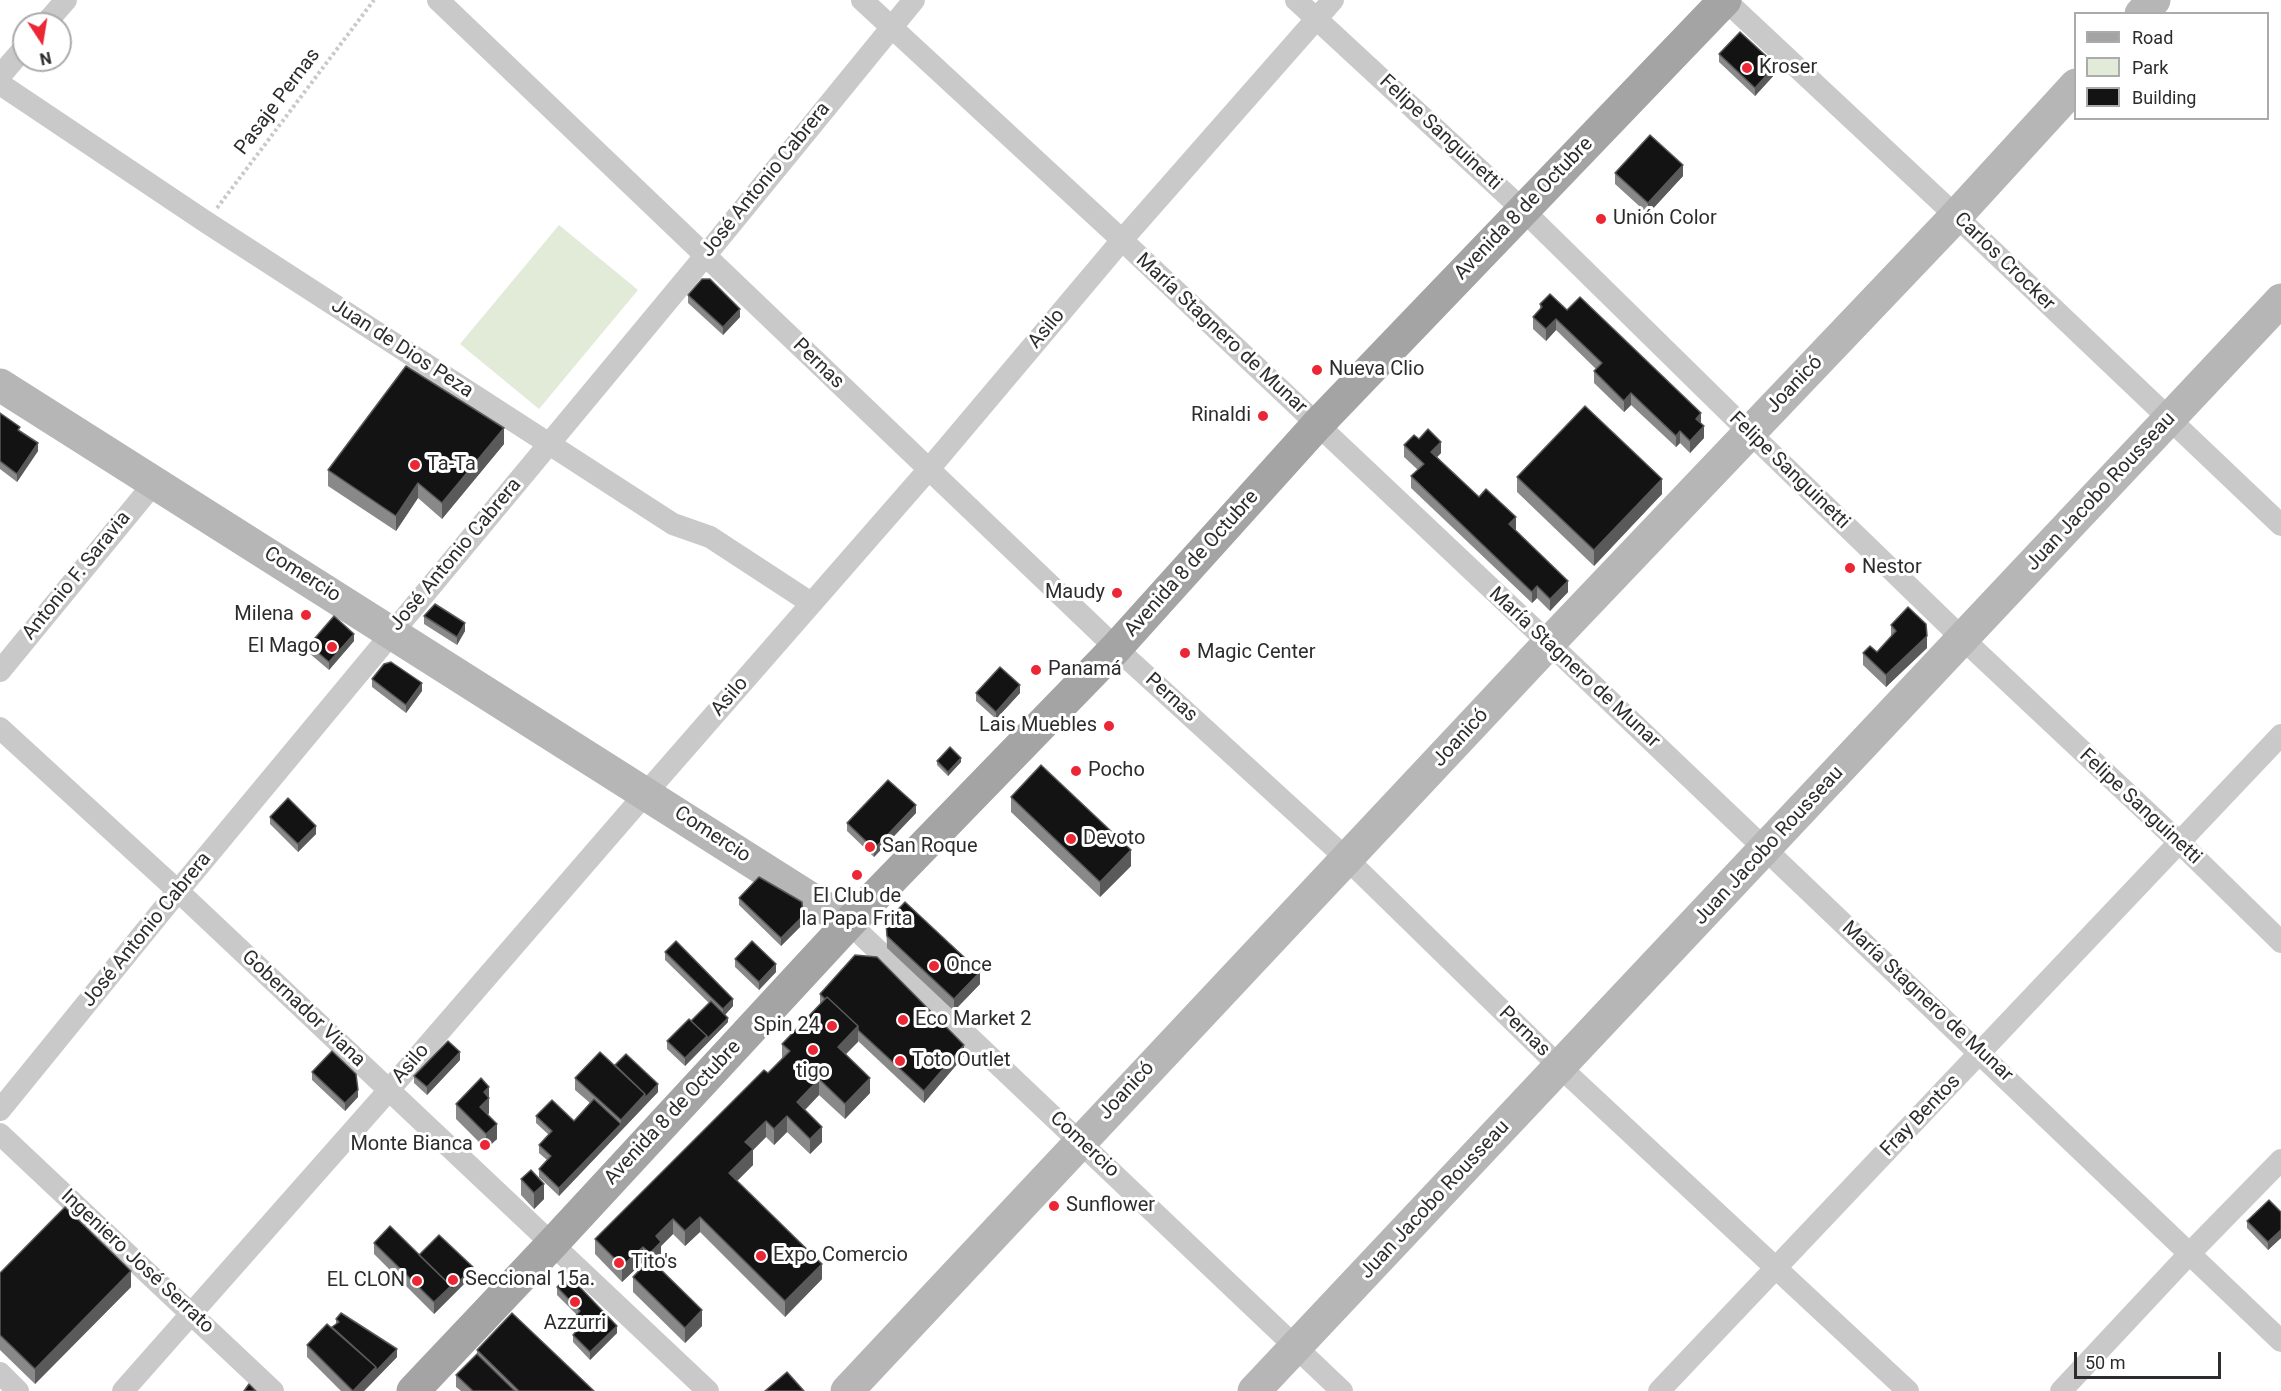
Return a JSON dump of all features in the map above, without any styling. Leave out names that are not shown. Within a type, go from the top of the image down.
[{"type":"main road","name":"Avenida 8 de Octubre","points":[[413,1391],[849,923],[1116,648],[1317,425],[1725,0]]},
{"type":"street","points":[[56,12],[66,0]]},
{"type":"street","name":"Pernas","points":[[438,0],[1116,648],[1347,859],[1560,1067],[1908,1391]]},
{"type":"street","name":"María Stagnero de Munar","points":[[862,0],[1122,240],[1981,1053],[2281,1341]]},
{"type":"street","name":"José Antonio Cabrera","points":[[0,1110],[914,0]]},
{"type":"street","name":"Felipe Sanguinetti","points":[[1296,0],[1522,209],[1963,639],[2180,843],[2281,942]]},
{"type":"street","name":"Asilo","points":[[123,1391],[389,1090],[929,469],[1122,240],[1333,0]]},
{"type":"street","name":"Carlos Crocker","points":[[1725,0],[2281,525]]},
{"type":"street","points":[[2143,12],[2154,0]]},
{"type":"street","points":[[0,76],[12,62]]},
{"type":"street","name":"Juan de Dios Peza","points":[[0,84],[206,222],[673,524],[710,537],[811,603]]},
{"type":"street","name":"Joanicó","points":[[847,1391],[1749,432],[1956,216],[2074,87]]},
{"type":"street","name":"Juan Jacobo Rousseau","points":[[1254,1391],[1766,850],[2281,300]]},
{"type":"street","name":"Comercio","points":[[0,385],[849,923],[1342,1391]]},
{"type":"street","name":"Antonio F. Saravia","points":[[0,671],[155,482]]},
{"type":"street","name":"Gobernador Viana","points":[[0,728],[178,891],[708,1391]]},
{"type":"street","name":"Fray Bentos","points":[[1659,1391],[2281,735]]},
{"type":"street","name":"Ingeniero José Serrato","points":[[0,1134],[273,1391]]},
{"type":"street","points":[[2061,1391],[2281,1160]]},
{"type":"street","points":[[0,1373],[18,1391]]},
{"type":"path","name":"Pasaje Pernas","points":[[206,222],[374,0]]},
{"type":"green space","points":[[559,225],[638,290],[539,409],[460,344]]},
{"type":"building","name":"Kroser","points":[[1740,32],[1776,65],[1755,88],[1719,54]]},
{"type":"building","points":[[1650,135],[1683,165],[1648,203],[1615,173]]},
{"type":"building","points":[[702,279],[710,279],[740,309],[723,327],[688,295]]},
{"type":"building","points":[[1550,294],[1567,310],[1580,297],[1701,413],[1696,419],[1704,426],[1690,441],[1680,431],[1676,436],[1631,393],[1624,401],[1594,371],[1602,363],[1556,319],[1546,329],[1533,317],[1542,307],[1540,304]]},
{"type":"building","name":"Ta-Ta","points":[[406,366],[504,428],[442,503],[418,483],[396,516],[328,470]]},
{"type":"building","points":[[1585,406],[1662,479],[1594,550],[1517,477]]},
{"type":"building","points":[[0,413],[20,427],[18,430],[38,443],[17,474],[0,461]]},
{"type":"building","points":[[1428,429],[1441,442],[1431,452],[1479,497],[1486,489],[1516,517],[1509,524],[1568,581],[1550,599],[1537,586],[1532,592],[1411,476],[1424,464],[1404,445],[1414,435],[1419,439]]},
{"type":"building","points":[[435,604],[465,623],[457,637],[424,616]]},
{"type":"building","points":[[1908,607],[1926,624],[1927,636],[1886,675],[1863,653],[1870,646],[1877,652],[1896,631],[1891,625]]},
{"type":"building","name":"El Mago","points":[[334,616],[354,634],[329,662],[309,645]]},
{"type":"building","points":[[391,662],[422,683],[406,705],[372,679],[384,664]]},
{"type":"building","points":[[1000,667],[1020,685],[996,712],[976,693]]},
{"type":"building","points":[[950,747],[961,758],[948,772],[937,761]]},
{"type":"building","name":"Devoto","points":[[1041,765],[1131,850],[1100,882],[1011,797]]},
{"type":"building","points":[[888,780],[916,805],[874,849],[847,823]]},
{"type":"building","points":[[288,798],[316,826],[298,844],[270,817]]},
{"type":"building","points":[[759,877],[802,902],[803,916],[781,938],[739,898]]},
{"type":"building","name":"Once","points":[[905,902],[980,972],[954,999],[887,936],[886,922]]},
{"type":"building","points":[[676,941],[733,999],[723,1009],[665,952]]},
{"type":"building","points":[[752,941],[776,964],[759,982],[735,959]]},
{"type":"building","points":[[855,955],[877,957],[964,1045],[924,1091],[858,1030],[858,1026],[827,997],[825,999],[820,994]]},
{"type":"building","points":[[827,997],[858,1026],[838,1047],[870,1078],[845,1104],[819,1079],[797,1102],[822,1127],[810,1139],[787,1116],[774,1129],[766,1121],[745,1142],[753,1149],[729,1173],[822,1264],[785,1301],[700,1217],[685,1231],[673,1219],[656,1236],[661,1242],[650,1253],[643,1247],[622,1266],[595,1239],[764,1070],[768,1073],[790,1051],[782,1044]]},
{"type":"building","points":[[711,1001],[728,1018],[707,1039],[707,1036],[691,1021]]},
{"type":"building","points":[[689,1019],[707,1036],[685,1058],[667,1041]]},
{"type":"building","points":[[448,1041],[460,1052],[427,1087],[414,1076]]},
{"type":"building","points":[[332,1051],[356,1074],[358,1090],[345,1103],[312,1072]]},
{"type":"building","points":[[600,1052],[645,1094],[621,1120],[575,1078]]},
{"type":"building","points":[[626,1054],[658,1084],[645,1098],[645,1094],[615,1065]]},
{"type":"building","points":[[481,1078],[489,1087],[484,1092],[489,1098],[480,1107],[497,1124],[486,1134],[456,1104]]},
{"type":"building","points":[[594,1099],[621,1124],[559,1188],[539,1169],[551,1156],[539,1145],[552,1131],[536,1116],[552,1100],[574,1121]]},
{"type":"building","points":[[531,1170],[544,1184],[534,1193],[521,1179]]},
{"type":"building","points":[[2269,1200],[2281,1212],[2281,1230],[2268,1242],[2247,1221]]},
{"type":"building","points":[[65,1207],[131,1271],[35,1369],[0,1335],[0,1273]]},
{"type":"building","points":[[390,1226],[451,1286],[434,1302],[374,1243]]},
{"type":"building","points":[[439,1235],[473,1267],[451,1290],[451,1286],[419,1255]]},
{"type":"building","points":[[650,1259],[702,1310],[685,1328],[633,1277]]},
{"type":"building","points":[[563,1281],[575,1282],[617,1326],[590,1352],[573,1335],[580,1327],[573,1319],[580,1311],[557,1287]]},
{"type":"building","points":[[341,1313],[397,1349],[376,1371],[376,1367],[332,1327],[339,1322],[336,1319]]},
{"type":"building","points":[[512,1313],[594,1391],[519,1391],[477,1350]]},
{"type":"building","points":[[327,1324],[376,1367],[353,1391],[307,1345]]},
{"type":"building","points":[[477,1354],[515,1391],[473,1391],[456,1375]]},
{"type":"building","points":[[787,1372],[804,1391],[765,1391]]},
{"type":"building","points":[[249,1384],[256,1391],[244,1391]]},
{"type":"place","name":"Kroser","points":[[1747,68]]},
{"type":"place","name":"Unión Color","points":[[1601,219]]},
{"type":"place","name":"Nueva Clio","points":[[1317,370]]},
{"type":"place","name":"Rinaldi","points":[[1263,416]]},
{"type":"place","name":"Ta-Ta","points":[[415,465]]},
{"type":"place","name":"Nestor","points":[[1850,568]]},
{"type":"place","name":"Maudy","points":[[1117,593]]},
{"type":"place","name":"Milena","points":[[306,615]]},
{"type":"place","name":"El Mago","points":[[332,647]]},
{"type":"place","name":"Magic Center","points":[[1185,653]]},
{"type":"place","name":"Panamá","points":[[1036,670]]},
{"type":"place","name":"Lais Muebles","points":[[1109,726]]},
{"type":"place","name":"Pocho","points":[[1076,771]]},
{"type":"place","name":"Devoto","points":[[1071,839]]},
{"type":"place","name":"San Roque","points":[[870,847]]},
{"type":"place","name":"El Club de la Papa Frita","points":[[857,875]]},
{"type":"place","name":"Once","points":[[934,966]]},
{"type":"place","name":"Eco Market 2","points":[[903,1020]]},
{"type":"place","name":"Spin 24","points":[[832,1026]]},
{"type":"place","name":"tigo","points":[[813,1050]]},
{"type":"place","name":"Toto Outlet","points":[[900,1061]]},
{"type":"place","name":"Monte Bianca","points":[[485,1145]]},
{"type":"place","name":"Sunflower","points":[[1054,1206]]},
{"type":"place","name":"Expo Comercio","points":[[761,1256]]},
{"type":"place","name":"Tito's","points":[[619,1263]]},
{"type":"place","name":"Seccional 15a.","points":[[453,1280]]},
{"type":"place","name":"EL CLON","points":[[417,1281]]},
{"type":"place","name":"Azzurri","points":[[575,1302]]}]
